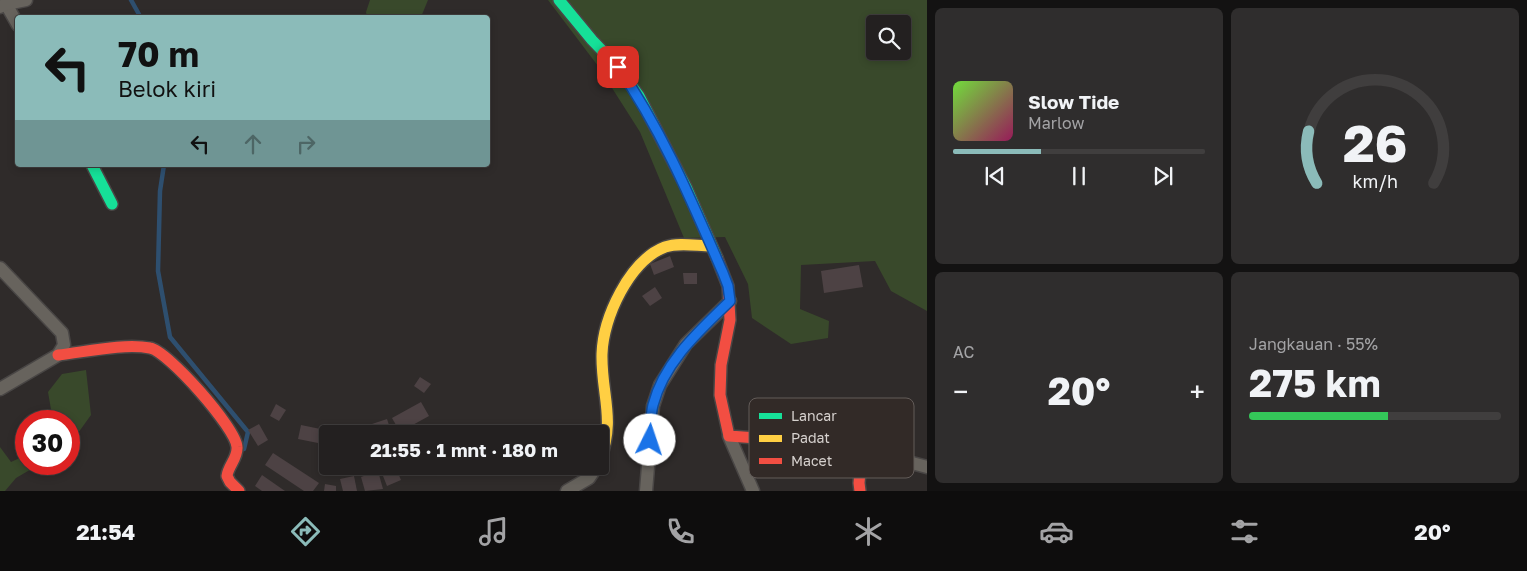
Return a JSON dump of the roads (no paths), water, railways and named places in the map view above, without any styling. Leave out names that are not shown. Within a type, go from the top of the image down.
[{"type":"street","points":[[15,21],[3,5],[26,0]]},
{"type":"street","points":[[559,0],[592,40],[618,67],[639,96],[686,187],[728,286],[730,320],[721,365],[720,395],[729,436],[752,491]]},
{"type":"street","points":[[93,167],[112,204]]},
{"type":"street","points":[[609,425],[602,353],[605,331],[615,302],[627,281],[652,254],[666,247],[673,246],[711,246]]},
{"type":"street","points":[[0,268],[62,333],[64,345],[58,355]]},
{"type":"street","points":[[646,491],[653,406],[660,385],[686,344],[730,301]]},
{"type":"street","points":[[0,388],[58,355],[130,347],[152,348],[161,354],[211,404],[235,439],[236,456],[227,474],[233,484]]},
{"type":"street","points":[[729,436],[749,437]]},
{"type":"street","points":[[914,464],[927,467]]},
{"type":"street","points":[[567,491],[591,475]]},
{"type":"street","points":[[859,478],[860,491]]},
{"type":"waterway","points":[[131,0],[139,15]]},
{"type":"waterway","points":[[164,167],[160,191],[158,271],[170,337],[248,432],[244,449]]}]
